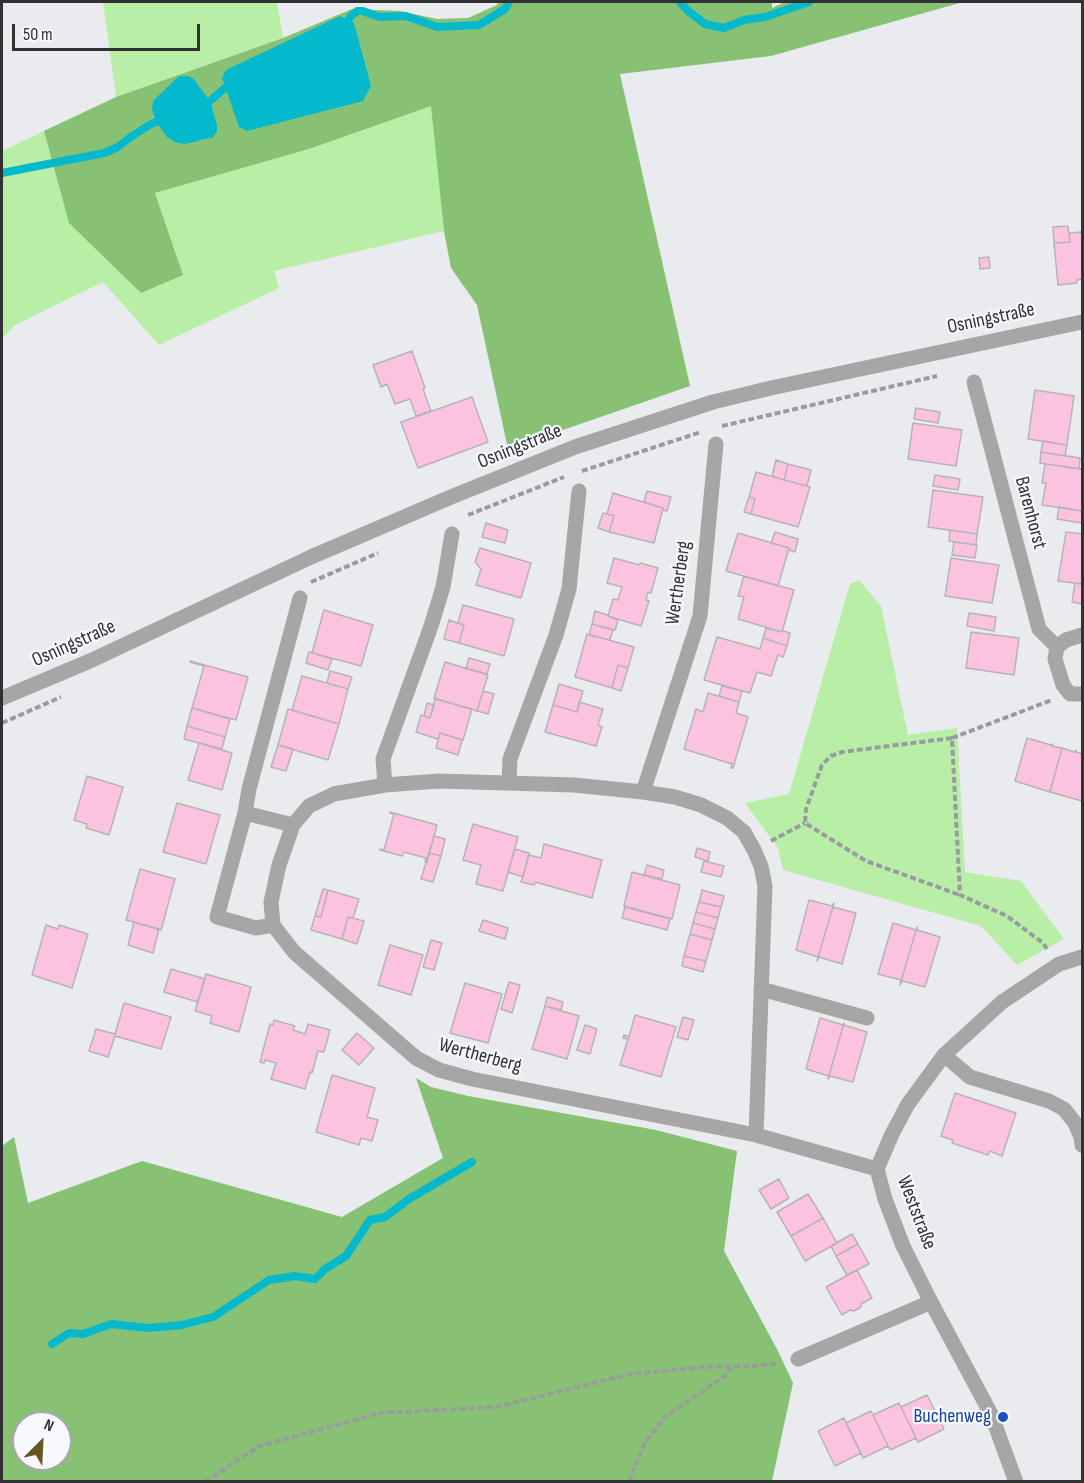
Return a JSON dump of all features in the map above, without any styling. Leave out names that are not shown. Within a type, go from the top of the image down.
[{"type":"street","name":"Osningstraße","points":[[2,698],[90,661],[311,557],[575,447],[713,402],[1083,322]]},
{"type":"street","name":"Barenhorst","points":[[974,382],[1039,629],[1057,647]]},
{"type":"street","name":"Wertherberg","points":[[643,792],[700,616],[716,444]]},
{"type":"street","points":[[509,783],[510,759],[556,635],[569,590],[579,491]]},
{"type":"street","points":[[385,785],[383,759],[443,587],[452,534]]},
{"type":"street","points":[[304,591],[249,789],[245,813],[217,917],[256,928],[273,925],[271,902],[279,865],[293,825],[309,806],[334,794],[385,785],[439,782],[509,783],[574,785],[643,792],[675,797],[701,805],[727,818],[744,832],[761,866],[765,886],[756,1135]]},
{"type":"street","points":[[1076,694],[1062,685],[1055,659],[1057,647],[1066,640],[1083,636]]},
{"type":"street","points":[[245,813],[293,825]]},
{"type":"street","name":"Wertherberg","points":[[273,925],[294,952],[416,1058],[439,1070],[472,1079],[756,1135],[877,1169]]},
{"type":"street","name":"Weststraße","points":[[1016,1482],[992,1414],[903,1246],[885,1199],[877,1169],[908,1104],[944,1055],[1002,1002],[1059,964],[1083,957]]},
{"type":"street","points":[[761,989],[867,1018]]},
{"type":"street","points":[[944,1055],[970,1077],[1049,1101],[1064,1110],[1075,1123],[1083,1145]]},
{"type":"street","points":[[798,1359],[931,1302]]},
{"type":"path","points":[[717,428],[948,373]]},
{"type":"path","points":[[580,471],[705,430]]},
{"type":"path","points":[[458,518],[569,475]]},
{"type":"path","points":[[304,591],[382,551]]},
{"type":"path","points":[[2,723],[71,693]]},
{"type":"path","points":[[805,823],[806,809],[822,765],[831,756],[842,752],[952,738],[1076,694]]},
{"type":"path","points":[[952,738],[960,895]]},
{"type":"path","points":[[754,850],[805,823]]},
{"type":"path","points":[[805,823],[866,861],[960,895],[1007,916],[1043,943],[1059,964]]},
{"type":"path","points":[[205,1482],[259,1446],[380,1413],[497,1407],[630,1374],[754,1366],[798,1359]]},
{"type":"path","points":[[629,1482],[644,1444],[665,1417],[725,1376],[731,1368]]},
{"type":"green space","points":[[103,2],[277,2],[283,38],[116,97]]},
{"type":"green space","points":[[498,2],[772,2],[772,8],[785,2],[963,2],[771,56],[620,74],[690,386],[508,449],[477,305],[451,268],[444,231],[431,106],[309,149],[155,193],[183,275],[141,293],[69,223],[44,131],[116,97],[283,38],[352,9],[400,11],[437,19],[468,18],[497,5]]},
{"type":"green space","points":[[432,105],[444,231],[274,271],[279,288],[159,345],[103,282],[15,325],[2,339],[2,151],[44,131],[69,223],[183,275],[155,193],[309,149]]},
{"type":"green space","points":[[859,580],[881,606],[908,735],[957,728],[965,872],[1021,881],[1064,939],[1017,965],[981,926],[783,870],[778,848],[745,803],[789,794],[850,584]]},
{"type":"green space","points":[[416,1078],[431,1087],[468,1096],[656,1130],[737,1151],[724,1251],[793,1383],[772,1481],[2,1481],[2,1146],[14,1137],[28,1203],[142,1161],[342,1217],[443,1158]]},
{"type":"water","points":[[340,16],[354,23],[371,86],[363,101],[247,131],[239,127],[222,78],[226,70]]},
{"type":"water","points":[[179,76],[193,78],[210,101],[217,125],[217,132],[213,137],[186,144],[177,143],[167,137],[156,122],[152,108],[153,101]]},
{"type":"building","points":[[1068,226],[1070,242],[1054,243],[1053,227]]},
{"type":"building","points":[[1082,232],[1082,279],[1077,280],[1077,283],[1058,285],[1054,243],[1070,242],[1069,233]]},
{"type":"building","points":[[989,257],[990,268],[980,269],[979,258]]},
{"type":"building","points":[[412,351],[431,411],[416,416],[410,399],[395,404],[387,384],[381,387],[373,365]]},
{"type":"building","points":[[1035,390],[1074,396],[1067,445],[1028,439]]},
{"type":"building","points":[[472,397],[488,442],[418,468],[401,422]]},
{"type":"building","points":[[916,408],[940,412],[938,423],[914,419]]},
{"type":"building","points":[[913,423],[962,430],[956,466],[908,459]]},
{"type":"building","points":[[1043,441],[1067,445],[1065,456],[1041,452]]},
{"type":"building","points":[[1041,452],[1080,458],[1079,469],[1040,463]]},
{"type":"building","points":[[776,460],[788,464],[784,480],[772,476]]},
{"type":"building","points":[[788,464],[811,470],[807,486],[784,480]]},
{"type":"building","points":[[1045,464],[1082,469],[1082,511],[1042,505],[1046,483],[1042,483]]},
{"type":"building","points":[[756,472],[810,487],[798,527],[751,514],[755,499],[749,497]]},
{"type":"building","points":[[935,475],[960,479],[958,490],[933,486]]},
{"type":"building","points":[[933,490],[983,497],[977,534],[928,527]]},
{"type":"building","points":[[647,491],[671,497],[667,511],[644,502]]},
{"type":"building","points":[[613,493],[663,508],[654,543],[609,532],[614,516],[607,514]]},
{"type":"building","points":[[749,497],[755,499],[751,514],[744,512]]},
{"type":"building","points":[[1059,507],[1082,511],[1082,523],[1057,519]]},
{"type":"building","points":[[603,513],[614,516],[609,532],[598,528]]},
{"type":"building","points":[[486,523],[508,530],[505,543],[482,537]]},
{"type":"building","points":[[950,530],[977,534],[976,545],[949,541]]},
{"type":"building","points":[[775,532],[798,539],[795,552],[771,543]]},
{"type":"building","points":[[1066,532],[1082,534],[1082,584],[1058,581]]},
{"type":"building","points":[[738,533],[789,548],[778,586],[726,571]]},
{"type":"building","points":[[954,542],[977,545],[975,558],[952,555]]},
{"type":"building","points":[[480,548],[531,563],[521,598],[476,585],[481,569],[475,562]]},
{"type":"building","points":[[614,558],[658,568],[651,593],[648,592],[646,600],[649,601],[641,626],[608,616],[613,599],[618,600],[622,587],[607,583]]},
{"type":"building","points":[[951,558],[999,565],[992,603],[945,596]]},
{"type":"building","points":[[744,576],[794,590],[782,632],[738,619],[744,597],[738,596]]},
{"type":"building","points":[[1075,583],[1082,584],[1082,604],[1072,602]]},
{"type":"building","points":[[463,605],[514,619],[504,656],[459,643],[464,625],[458,623]]},
{"type":"building","points":[[324,610],[373,625],[361,666],[312,653]]},
{"type":"building","points":[[595,611],[618,620],[615,630],[592,624]]},
{"type":"building","points":[[969,613],[996,617],[994,631],[967,626]]},
{"type":"building","points":[[449,620],[464,625],[459,643],[444,639]]},
{"type":"building","points":[[592,624],[613,630],[610,640],[589,635]]},
{"type":"building","points":[[766,628],[790,633],[787,646],[763,638]]},
{"type":"building","points":[[971,632],[1019,638],[1014,675],[966,668]]},
{"type":"building","points":[[587,634],[634,647],[628,668],[618,665],[612,688],[575,677]]},
{"type":"building","points":[[717,637],[760,649],[763,638],[787,646],[783,657],[778,655],[771,676],[757,672],[750,693],[704,680]]},
{"type":"building","points":[[309,652],[332,659],[328,670],[306,663]]},
{"type":"building","points":[[469,658],[490,664],[487,674],[466,668]]},
{"type":"building","points":[[190,661],[248,677],[236,720],[192,708],[204,666]]},
{"type":"building","points":[[445,662],[488,675],[477,711],[434,698]]},
{"type":"building","points":[[618,665],[628,668],[621,691],[612,688]]},
{"type":"building","points":[[330,671],[352,677],[348,689],[327,683]]},
{"type":"building","points":[[302,676],[348,689],[339,724],[292,710]]},
{"type":"building","points":[[559,684],[583,691],[577,712],[553,705]]},
{"type":"building","points":[[722,686],[742,691],[739,702],[719,696]]},
{"type":"building","points":[[483,691],[494,694],[488,714],[477,711]]},
{"type":"building","points":[[708,693],[739,702],[736,713],[748,717],[733,768],[731,768],[732,764],[684,749],[696,709],[703,712]]},
{"type":"building","points":[[435,699],[472,709],[463,740],[440,733],[438,739],[416,732],[421,715],[430,718]]},
{"type":"building","points":[[579,702],[603,709],[598,725],[602,727],[596,746],[545,732],[553,705],[577,712]]},
{"type":"building","points":[[427,703],[434,705],[430,718],[424,716]]},
{"type":"building","points":[[192,708],[230,719],[225,737],[187,726]]},
{"type":"building","points":[[288,709],[339,724],[328,760],[278,745]]},
{"type":"building","points":[[187,726],[225,737],[222,749],[184,739]]},
{"type":"building","points":[[440,733],[462,740],[458,755],[436,748]]},
{"type":"building","points":[[1027,738],[1062,748],[1050,792],[1015,781]]},
{"type":"building","points":[[199,743],[232,753],[222,790],[188,780]]},
{"type":"building","points":[[278,745],[293,749],[286,771],[271,767]]},
{"type":"building","points":[[1062,748],[1074,752],[1076,750],[1082,754],[1082,801],[1050,792]]},
{"type":"building","points":[[87,776],[123,787],[109,835],[86,828],[87,824],[74,820]]},
{"type":"building","points":[[177,803],[220,815],[206,864],[163,852]]},
{"type":"building","points":[[390,812],[437,825],[427,862],[425,862],[426,858],[404,852],[402,856],[380,850],[384,850],[394,814]]},
{"type":"building","points":[[473,824],[518,837],[503,891],[476,884],[481,865],[463,860]]},
{"type":"building","points":[[434,836],[445,839],[441,856],[429,853]]},
{"type":"building","points":[[544,844],[602,860],[592,898],[535,882],[534,885],[521,882],[529,855],[541,858]]},
{"type":"building","points":[[697,848],[710,852],[708,861],[695,857]]},
{"type":"building","points":[[515,849],[529,853],[523,877],[508,872]]},
{"type":"building","points":[[429,853],[441,856],[433,882],[421,879]]},
{"type":"building","points":[[704,861],[724,866],[721,877],[701,872]]},
{"type":"building","points":[[647,865],[664,870],[662,879],[644,875]]},
{"type":"building","points":[[140,869],[175,879],[161,930],[126,920]]},
{"type":"building","points":[[632,872],[680,885],[672,919],[624,906]]},
{"type":"building","points":[[323,889],[328,890],[321,917],[315,916]]},
{"type":"building","points":[[328,890],[359,899],[353,918],[348,917],[342,939],[311,930],[315,916],[321,917]]},
{"type":"building","points":[[702,890],[724,896],[721,907],[699,902]]},
{"type":"building","points":[[809,900],[832,906],[834,903],[817,961],[818,957],[796,950]]},
{"type":"building","points":[[699,902],[721,907],[718,918],[696,912]]},
{"type":"building","points":[[834,903],[833,907],[856,913],[842,964],[819,957],[817,961]]},
{"type":"building","points":[[625,907],[670,919],[667,930],[622,918]]},
{"type":"building","points":[[696,912],[718,918],[715,929],[693,923]]},
{"type":"building","points":[[348,917],[364,921],[357,944],[342,939]]},
{"type":"building","points":[[483,920],[508,928],[505,939],[479,931]]},
{"type":"building","points":[[134,922],[159,929],[153,953],[128,945]]},
{"type":"building","points":[[693,923],[715,929],[712,940],[690,934]]},
{"type":"building","points":[[893,923],[916,930],[917,927],[900,985],[901,980],[878,974]]},
{"type":"building","points":[[46,925],[58,929],[59,925],[88,934],[72,988],[32,975]]},
{"type":"building","points":[[917,927],[917,930],[940,937],[925,987],[902,981],[900,985]]},
{"type":"building","points":[[690,934],[712,940],[706,961],[684,956]]},
{"type":"building","points":[[431,940],[442,943],[434,970],[423,967]]},
{"type":"building","points":[[390,945],[423,955],[411,995],[378,985]]},
{"type":"building","points":[[684,956],[706,961],[703,972],[682,966]]},
{"type":"building","points":[[171,969],[205,979],[198,1002],[164,992]]},
{"type":"building","points":[[206,974],[251,987],[239,1032],[210,1023],[212,1016],[195,1011]]},
{"type":"building","points":[[509,982],[520,985],[512,1013],[501,1009]]},
{"type":"building","points":[[465,983],[502,994],[488,1043],[450,1033]]},
{"type":"building","points":[[547,997],[563,1002],[561,1010],[545,1006]]},
{"type":"building","points":[[124,1003],[171,1017],[161,1049],[115,1036],[108,1057],[89,1051],[96,1029],[115,1034]]},
{"type":"building","points":[[545,1006],[579,1016],[567,1059],[532,1049]]},
{"type":"building","points":[[635,1015],[676,1027],[661,1077],[620,1065],[628,1039],[623,1038],[624,1035],[629,1037]]},
{"type":"building","points":[[683,1017],[694,1020],[688,1040],[677,1037]]},
{"type":"building","points":[[820,1018],[843,1025],[844,1023],[829,1076],[806,1069]]},
{"type":"building","points":[[274,1020],[295,1026],[293,1030],[305,1034],[308,1024],[330,1030],[324,1052],[318,1051],[305,1089],[271,1079],[276,1063],[265,1060],[264,1063],[260,1062],[270,1024],[273,1025]]},
{"type":"building","points":[[844,1023],[844,1025],[867,1032],[853,1082],[830,1076],[828,1079]]},
{"type":"building","points":[[585,1025],[597,1029],[590,1054],[577,1050]]},
{"type":"building","points":[[357,1033],[374,1048],[359,1065],[342,1050]]},
{"type":"building","points":[[332,1075],[375,1088],[367,1117],[378,1120],[372,1141],[361,1138],[359,1145],[316,1132]]},
{"type":"building","points":[[955,1093],[1016,1113],[1002,1156],[990,1151],[988,1155],[952,1143],[953,1140],[941,1136]]},
{"type":"building","points":[[779,1179],[789,1198],[771,1209],[759,1190]]},
{"type":"building","points":[[808,1194],[823,1218],[791,1236],[777,1212]]},
{"type":"building","points":[[823,1218],[837,1243],[805,1261],[791,1236]]},
{"type":"building","points":[[852,1234],[858,1244],[836,1256],[831,1246]]},
{"type":"building","points":[[858,1244],[869,1264],[847,1275],[836,1256]]},
{"type":"building","points":[[857,1270],[872,1298],[854,1311],[850,1310],[842,1315],[826,1287]]},
{"type":"building","points":[[927,1395],[944,1429],[918,1442],[901,1407]]},
{"type":"building","points":[[899,1403],[916,1438],[890,1450],[873,1415]]},
{"type":"building","points":[[871,1411],[888,1446],[863,1458],[846,1423]]},
{"type":"building","points":[[844,1418],[861,1453],[835,1466],[818,1431]]},
{"type":"waterway","points":[[342,24],[357,11],[363,11],[379,17],[406,16],[437,27],[479,25],[505,9],[509,2]]},
{"type":"waterway","points":[[680,2],[705,24],[724,28],[744,20],[765,17],[809,2]]},
{"type":"waterway","points":[[202,105],[233,83]]},
{"type":"waterway","points":[[2,173],[104,153],[165,118]]},
{"type":"waterway","points":[[52,1344],[69,1333],[83,1334],[111,1324],[148,1328],[182,1325],[213,1317],[269,1280],[295,1276],[315,1279],[325,1269],[346,1256],[370,1220],[385,1217],[409,1199],[472,1162]]},
{"type":"place","name":"Buchenweg","points":[[1003,1417]]}]
